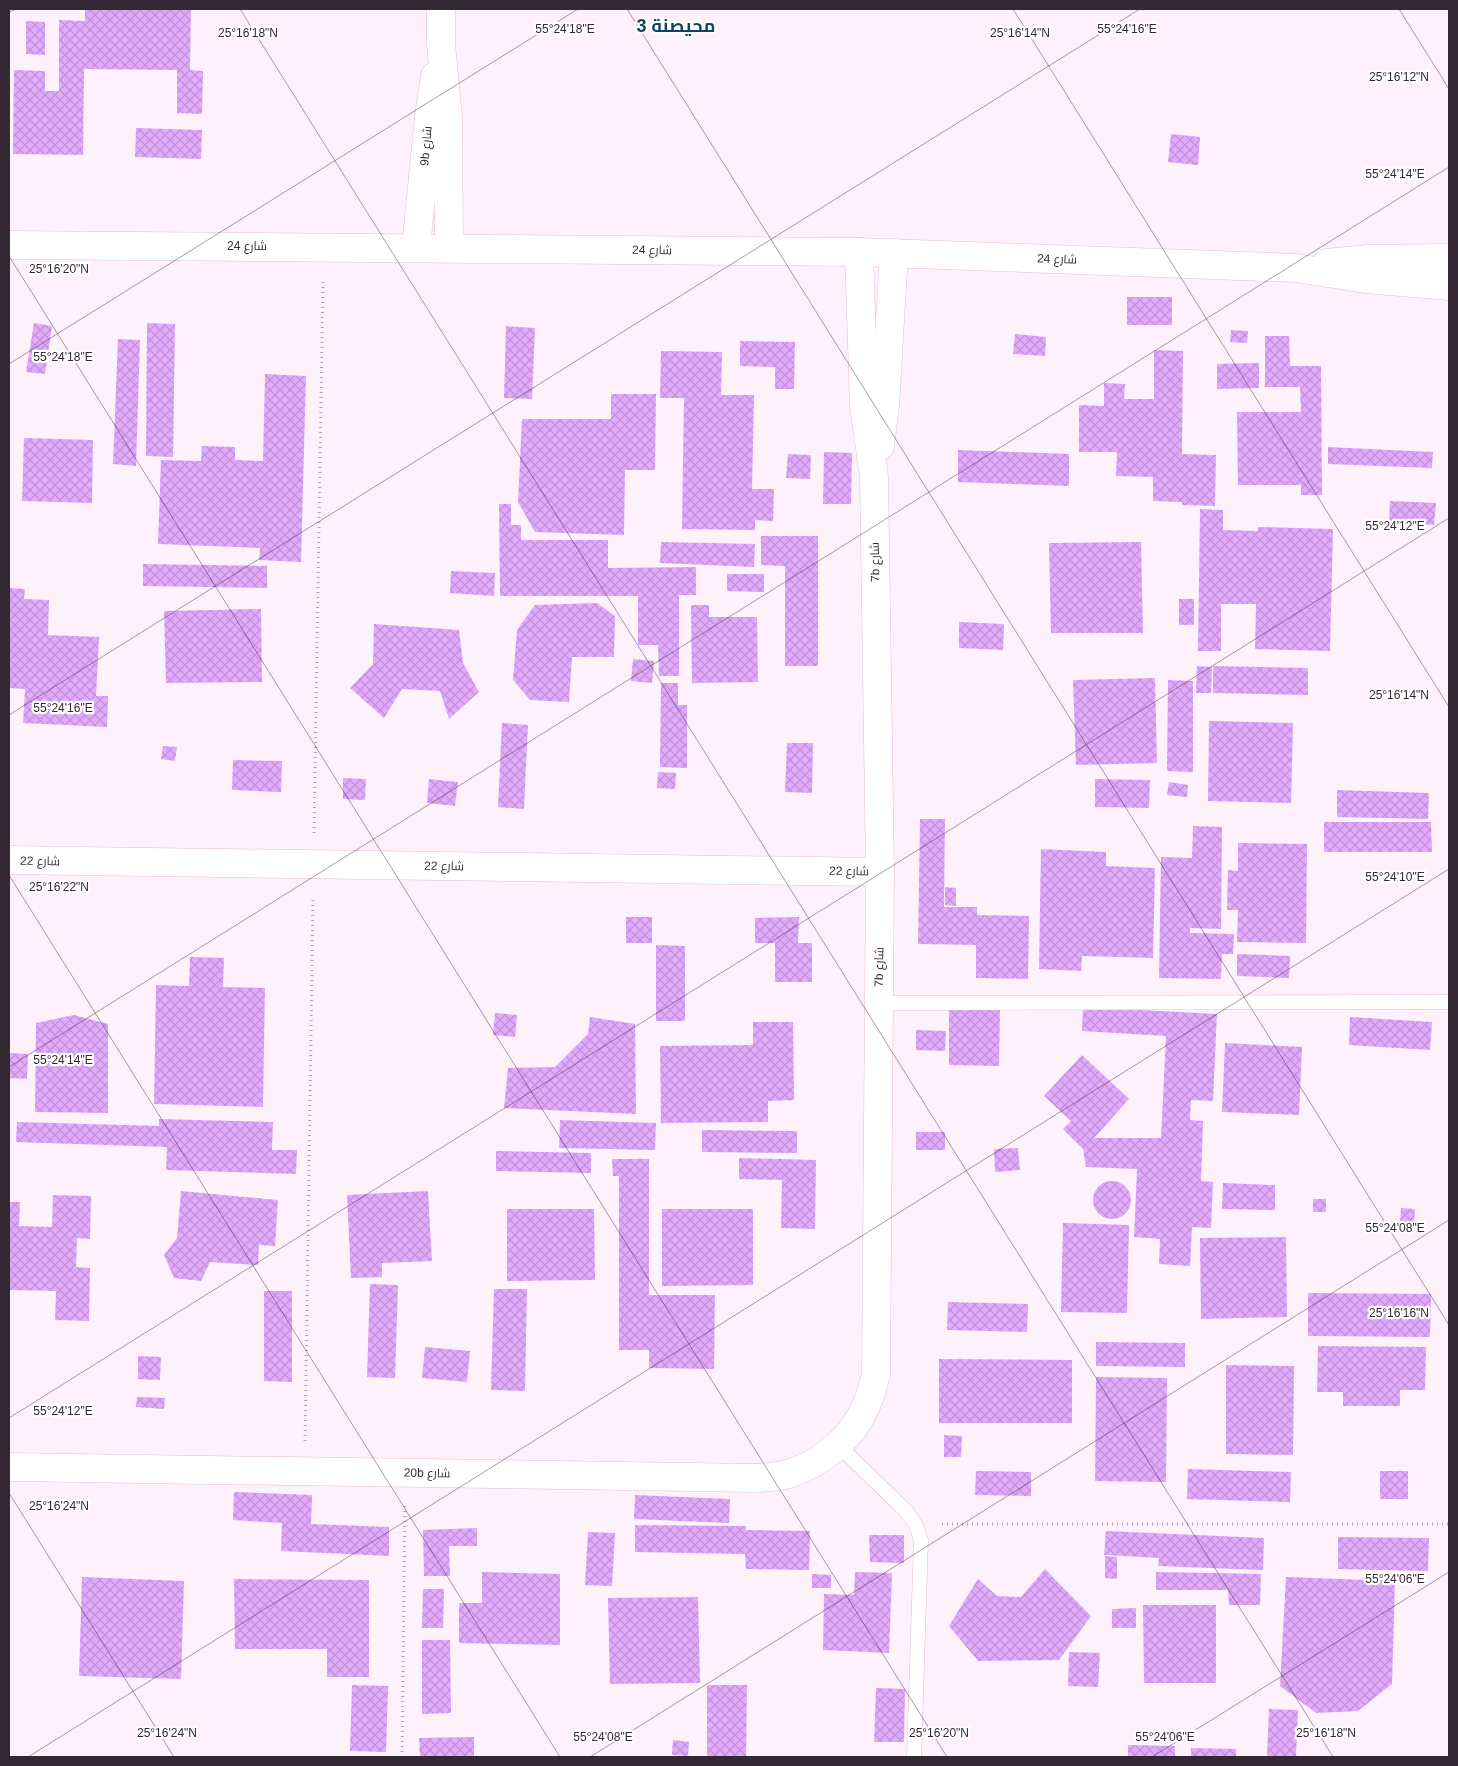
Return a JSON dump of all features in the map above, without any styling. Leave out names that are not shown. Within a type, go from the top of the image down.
[{"type":"street","name":"9b شارع","points":[[441,9],[441,45],[448,117],[449,248]]},
{"type":"street","name":"9b شارع","points":[[416,248],[429,116],[441,45]]},
{"type":"street","name":"شارع 24","points":[[9,245],[859,252],[1296,268],[1366,279],[1449,286]]},
{"type":"street","name":"7b شارع","points":[[838,1445],[856,1425],[868,1401],[876,1375],[880,872],[874,477],[864,405],[859,252]]},
{"type":"street","name":"7b شارع","points":[[874,477],[885,406],[894,253]]},
{"type":"street","name":"شارع 24","points":[[1296,268],[1368,259],[1449,258]]},
{"type":"street","name":"شارع 22","points":[[9,860],[880,872]]},
{"type":"street","name":"20b شارع","points":[[9,1467],[757,1478],[786,1474],[814,1462],[838,1445]]},
{"type":"lane","points":[[879,1003],[1449,1002]]},
{"type":"lane","points":[[838,1445],[906,1511],[916,1524],[921,1540],[914,1757]]},
{"type":"path","points":[[402,1757],[406,1473]]},
{"type":"path","points":[[916,1524],[1449,1524]]},
{"type":"building","points":[[85,9],[191,9],[190,70],[203,71],[202,114],[177,113],[177,70],[84,69],[83,155],[13,154],[14,70],[45,71],[45,91],[59,91],[59,20],[85,21]]},
{"type":"building","points":[[26,21],[45,22],[45,55],[26,54]]},
{"type":"building","points":[[136,128],[202,130],[201,159],[135,157]]},
{"type":"building","points":[[1171,134],[1200,137],[1198,165],[1168,162]]},
{"type":"building","points":[[1127,297],[1172,297],[1172,325],[1127,325]]},
{"type":"building","points":[[34,323],[52,326],[45,374],[26,372]]},
{"type":"building","points":[[147,323],[175,324],[173,457],[146,456]]},
{"type":"building","points":[[506,326],[535,328],[532,399],[504,398]]},
{"type":"building","points":[[1231,330],[1248,331],[1247,343],[1230,342]]},
{"type":"building","points":[[1015,334],[1046,337],[1045,356],[1013,354]]},
{"type":"building","points":[[1265,336],[1289,336],[1290,366],[1321,366],[1322,495],[1301,495],[1301,485],[1238,485],[1237,412],[1301,412],[1300,387],[1265,387]]},
{"type":"building","points":[[118,339],[140,340],[136,466],[113,464]]},
{"type":"building","points":[[740,341],[795,342],[794,389],[775,389],[775,367],[740,366]]},
{"type":"building","points":[[1154,350],[1183,351],[1182,454],[1216,455],[1215,506],[1182,505],[1182,502],[1153,501],[1153,477],[1116,476],[1117,452],[1079,452],[1079,405],[1104,406],[1104,383],[1125,384],[1124,399],[1154,399]]},
{"type":"building","points":[[661,351],[722,352],[721,395],[754,395],[752,489],[774,489],[773,521],[755,520],[755,530],[682,529],[684,398],[660,398]]},
{"type":"building","points":[[1259,363],[1259,388],[1217,389],[1217,364]]},
{"type":"building","points":[[265,374],[306,376],[301,562],[259,560],[260,548],[158,544],[161,460],[201,461],[202,446],[235,447],[235,460],[263,461]]},
{"type":"building","points":[[611,394],[656,394],[655,470],[625,470],[624,535],[535,532],[518,502],[522,419],[611,419]]},
{"type":"building","points":[[24,438],[93,440],[92,503],[22,501]]},
{"type":"building","points":[[1328,447],[1433,452],[1432,468],[1328,464]]},
{"type":"building","points":[[958,450],[1069,454],[1069,486],[958,482]]},
{"type":"building","points":[[824,452],[852,453],[851,504],[823,504]]},
{"type":"building","points":[[788,454],[811,455],[810,479],[786,478]]},
{"type":"building","points":[[1390,501],[1436,503],[1434,525],[1389,523]]},
{"type":"building","points":[[499,504],[511,504],[511,525],[521,525],[521,540],[608,540],[608,568],[696,567],[696,595],[679,595],[679,676],[659,676],[658,645],[638,645],[638,596],[500,596]]},
{"type":"building","points":[[1200,509],[1223,510],[1223,530],[1258,531],[1258,527],[1333,529],[1330,651],[1255,649],[1256,604],[1221,604],[1221,651],[1198,651]]},
{"type":"building","points":[[761,536],[818,536],[818,666],[785,666],[785,566],[761,565]]},
{"type":"building","points":[[661,542],[755,544],[754,567],[660,563]]},
{"type":"building","points":[[1141,542],[1143,633],[1051,633],[1049,543]]},
{"type":"building","points":[[143,564],[267,566],[267,588],[143,586]]},
{"type":"building","points":[[451,571],[495,573],[494,596],[450,593]]},
{"type":"building","points":[[727,574],[764,574],[764,592],[727,591]]},
{"type":"building","points":[[9,588],[25,589],[24,599],[49,600],[48,635],[99,637],[96,696],[108,696],[107,727],[23,723],[25,689],[9,688]]},
{"type":"building","points":[[1179,599],[1194,599],[1194,625],[1179,625]]},
{"type":"building","points":[[597,603],[615,616],[614,657],[572,657],[569,702],[530,700],[513,680],[517,630],[535,605]]},
{"type":"building","points":[[691,605],[709,605],[709,617],[757,617],[758,682],[692,683]]},
{"type":"building","points":[[261,609],[262,682],[166,683],[164,611]]},
{"type":"building","points":[[959,622],[1004,624],[1003,650],[959,648]]},
{"type":"building","points":[[374,624],[459,630],[463,663],[479,692],[449,719],[440,691],[402,689],[384,718],[350,688],[373,664]]},
{"type":"building","points":[[633,659],[654,661],[652,683],[631,681]]},
{"type":"building","points":[[1197,666],[1212,667],[1211,693],[1196,693]]},
{"type":"building","points":[[1213,666],[1308,668],[1308,695],[1213,693]]},
{"type":"building","points":[[1155,678],[1157,763],[1076,765],[1073,680]]},
{"type":"building","points":[[1168,680],[1193,681],[1193,772],[1167,771]]},
{"type":"building","points":[[661,683],[678,683],[678,705],[687,705],[687,768],[660,767]]},
{"type":"building","points":[[1209,721],[1293,723],[1291,803],[1208,801]]},
{"type":"building","points":[[502,723],[528,725],[524,809],[498,807]]},
{"type":"building","points":[[787,743],[813,743],[812,793],[785,792]]},
{"type":"building","points":[[163,746],[177,747],[175,761],[161,759]]},
{"type":"building","points":[[233,760],[282,761],[281,792],[232,790]]},
{"type":"building","points":[[658,772],[676,773],[675,789],[657,788]]},
{"type":"building","points":[[343,778],[366,779],[365,800],[343,799]]},
{"type":"building","points":[[429,779],[458,782],[455,806],[427,803]]},
{"type":"building","points":[[1095,779],[1150,780],[1149,808],[1095,807]]},
{"type":"building","points":[[1169,782],[1188,785],[1187,797],[1167,795]]},
{"type":"building","points":[[1337,790],[1429,793],[1428,819],[1337,817]]},
{"type":"building","points":[[920,819],[945,819],[944,907],[977,907],[977,915],[1029,916],[1028,979],[976,978],[976,945],[918,944]]},
{"type":"building","points":[[1324,822],[1431,822],[1432,852],[1324,852]]},
{"type":"building","points":[[1193,826],[1222,827],[1221,929],[1190,928],[1190,933],[1234,934],[1233,954],[1222,954],[1221,979],[1159,978],[1161,857],[1192,858]]},
{"type":"building","points":[[1238,843],[1307,844],[1306,943],[1237,942],[1238,910],[1227,910],[1228,870],[1238,871]]},
{"type":"building","points":[[1041,849],[1106,852],[1106,866],[1155,868],[1153,958],[1082,956],[1081,971],[1039,969]]},
{"type":"building","points":[[945,887],[956,888],[956,906],[945,905]]},
{"type":"building","points":[[626,917],[652,917],[652,943],[626,943]]},
{"type":"building","points":[[799,917],[798,943],[812,943],[812,982],[775,982],[775,943],[755,943],[755,918]]},
{"type":"building","points":[[656,945],[685,946],[685,1021],[656,1021]]},
{"type":"building","points":[[1237,954],[1290,956],[1289,978],[1237,976]]},
{"type":"building","points":[[190,957],[224,958],[223,987],[265,988],[263,1107],[154,1104],[156,985],[189,986]]},
{"type":"building","points":[[1083,1007],[1217,1014],[1213,1101],[1191,1100],[1190,1120],[1203,1121],[1201,1181],[1213,1182],[1211,1228],[1192,1227],[1190,1266],[1159,1264],[1160,1239],[1134,1237],[1137,1169],[1086,1167],[1083,1149],[1063,1129],[1071,1121],[1044,1096],[1082,1055],[1129,1099],[1094,1138],[1161,1138],[1166,1036],[1082,1031]]},
{"type":"building","points":[[949,1008],[1000,1009],[999,1066],[949,1065]]},
{"type":"building","points":[[495,1013],[517,1015],[515,1037],[493,1035]]},
{"type":"building","points":[[74,1015],[108,1024],[108,1113],[35,1112],[36,1023]]},
{"type":"building","points":[[590,1017],[635,1024],[636,1114],[504,1108],[508,1068],[555,1067],[588,1034]]},
{"type":"building","points":[[1350,1017],[1432,1022],[1430,1050],[1349,1045]]},
{"type":"building","points":[[753,1022],[793,1022],[794,1100],[768,1101],[768,1122],[661,1123],[660,1046],[753,1045]]},
{"type":"building","points":[[916,1030],[946,1031],[945,1051],[916,1050]]},
{"type":"building","points":[[1225,1043],[1302,1047],[1299,1115],[1222,1112]]},
{"type":"building","points":[[9,1053],[28,1054],[27,1079],[9,1078]]},
{"type":"building","points":[[159,1119],[273,1122],[272,1150],[297,1150],[296,1174],[166,1170],[167,1147],[16,1142],[17,1122],[159,1126]]},
{"type":"building","points":[[560,1120],[656,1123],[655,1150],[559,1148]]},
{"type":"building","points":[[702,1130],[797,1131],[797,1153],[702,1152]]},
{"type":"building","points":[[916,1132],[945,1132],[945,1150],[916,1150]]},
{"type":"building","points":[[1018,1148],[1020,1170],[995,1172],[994,1149]]},
{"type":"building","points":[[496,1151],[591,1153],[591,1173],[496,1171]]},
{"type":"building","points":[[739,1158],[816,1160],[815,1229],[781,1228],[782,1180],[739,1179]]},
{"type":"building","points":[[612,1159],[649,1159],[649,1295],[715,1295],[714,1369],[649,1368],[649,1350],[619,1350],[619,1176],[613,1176]]},
{"type":"building","points":[[1112,1181],[1125,1187],[1131,1200],[1125,1213],[1112,1219],[1099,1213],[1093,1200],[1099,1187]]},
{"type":"building","points":[[1223,1183],[1275,1185],[1275,1210],[1222,1209]]},
{"type":"building","points":[[181,1191],[278,1200],[275,1246],[259,1245],[258,1265],[210,1262],[201,1281],[174,1278],[164,1255],[177,1238]]},
{"type":"building","points":[[428,1191],[432,1261],[382,1263],[382,1277],[351,1278],[347,1195]]},
{"type":"building","points":[[53,1195],[91,1196],[90,1239],[77,1238],[76,1267],[90,1268],[89,1321],[55,1320],[56,1291],[9,1290],[9,1202],[20,1202],[19,1226],[52,1227]]},
{"type":"building","points":[[1313,1199],[1326,1199],[1326,1212],[1313,1212]]},
{"type":"building","points":[[1401,1208],[1415,1209],[1414,1224],[1400,1223]]},
{"type":"building","points":[[507,1209],[594,1209],[595,1280],[507,1281]]},
{"type":"building","points":[[662,1209],[753,1209],[753,1285],[662,1286]]},
{"type":"building","points":[[1063,1223],[1129,1225],[1127,1313],[1061,1312]]},
{"type":"building","points":[[1286,1237],[1287,1317],[1201,1319],[1200,1238]]},
{"type":"building","points":[[370,1284],[398,1285],[395,1378],[367,1377]]},
{"type":"building","points":[[494,1289],[527,1289],[525,1391],[491,1390]]},
{"type":"building","points":[[264,1291],[292,1291],[292,1382],[264,1381]]},
{"type":"building","points":[[1308,1293],[1431,1294],[1430,1337],[1308,1336]]},
{"type":"building","points":[[948,1302],[1028,1304],[1027,1332],[947,1330]]},
{"type":"building","points":[[1096,1342],[1185,1343],[1185,1367],[1096,1366]]},
{"type":"building","points":[[1318,1346],[1426,1347],[1425,1390],[1400,1390],[1400,1406],[1343,1406],[1343,1392],[1317,1392]]},
{"type":"building","points":[[425,1347],[470,1351],[467,1382],[422,1378]]},
{"type":"building","points":[[138,1356],[161,1357],[160,1380],[138,1379]]},
{"type":"building","points":[[939,1359],[1072,1360],[1072,1423],[939,1423]]},
{"type":"building","points":[[1226,1365],[1294,1366],[1293,1455],[1226,1454]]},
{"type":"building","points":[[1096,1377],[1167,1378],[1166,1482],[1095,1481]]},
{"type":"building","points":[[137,1397],[165,1398],[164,1409],[136,1407]]},
{"type":"building","points":[[944,1435],[962,1436],[961,1457],[944,1457]]},
{"type":"building","points":[[1188,1469],[1291,1472],[1290,1502],[1187,1499]]},
{"type":"building","points":[[976,1471],[1031,1472],[1031,1496],[975,1495]]},
{"type":"building","points":[[1380,1471],[1408,1471],[1408,1499],[1380,1499]]},
{"type":"building","points":[[234,1492],[312,1495],[311,1524],[389,1527],[389,1556],[281,1551],[282,1523],[233,1520]]},
{"type":"building","points":[[635,1495],[730,1499],[729,1523],[634,1519]]},
{"type":"building","points":[[635,1525],[746,1526],[746,1530],[810,1531],[809,1570],[746,1569],[745,1554],[635,1552]]},
{"type":"building","points":[[477,1528],[477,1546],[449,1546],[450,1576],[424,1576],[423,1530]]},
{"type":"building","points":[[1106,1531],[1264,1538],[1263,1570],[1158,1566],[1159,1558],[1104,1555]]},
{"type":"building","points":[[588,1532],[615,1533],[612,1586],[585,1585]]},
{"type":"building","points":[[869,1535],[904,1535],[904,1563],[870,1562]]},
{"type":"building","points":[[1338,1537],[1429,1538],[1428,1571],[1338,1569]]},
{"type":"building","points":[[1105,1556],[1117,1557],[1117,1579],[1105,1578]]},
{"type":"building","points":[[1045,1569],[1091,1616],[1059,1660],[978,1661],[949,1626],[978,1579],[997,1596],[1021,1597]]},
{"type":"building","points":[[482,1572],[560,1574],[560,1645],[459,1643],[459,1603],[482,1603]]},
{"type":"building","points":[[855,1572],[892,1573],[889,1653],[823,1650],[824,1594],[854,1595]]},
{"type":"building","points":[[1156,1572],[1261,1574],[1260,1605],[1229,1605],[1228,1590],[1156,1590]]},
{"type":"building","points":[[812,1574],[831,1575],[831,1588],[812,1588]]},
{"type":"building","points":[[82,1577],[184,1581],[181,1679],[79,1676]]},
{"type":"building","points":[[1286,1577],[1395,1581],[1392,1684],[1358,1711],[1316,1713],[1280,1686]]},
{"type":"building","points":[[234,1579],[369,1580],[369,1677],[327,1677],[327,1649],[235,1649]]},
{"type":"building","points":[[423,1589],[444,1589],[443,1628],[422,1628]]},
{"type":"building","points":[[698,1597],[700,1683],[610,1684],[608,1598]]},
{"type":"building","points":[[1143,1605],[1216,1605],[1216,1683],[1144,1683]]},
{"type":"building","points":[[1136,1608],[1136,1628],[1112,1628],[1112,1609]]},
{"type":"building","points":[[422,1640],[450,1640],[451,1713],[422,1714]]},
{"type":"building","points":[[1069,1652],[1100,1653],[1098,1687],[1068,1686]]},
{"type":"building","points":[[352,1685],[388,1686],[386,1752],[350,1751]]},
{"type":"building","points":[[707,1685],[747,1685],[746,1757],[707,1757]]},
{"type":"building","points":[[876,1688],[905,1689],[904,1742],[874,1742]]},
{"type":"building","points":[[1269,1709],[1298,1710],[1296,1757],[1267,1757]]},
{"type":"building","points":[[474,1737],[474,1757],[420,1757],[419,1738]]},
{"type":"building","points":[[673,1740],[689,1742],[688,1756],[672,1755]]},
{"type":"building","points":[[1128,1745],[1175,1746],[1175,1757],[1128,1757]]},
{"type":"building","points":[[1191,1748],[1236,1749],[1236,1757],[1191,1757]]},
{"type":"district","name":"محيصنة 3","points":[[676,26]]}]
